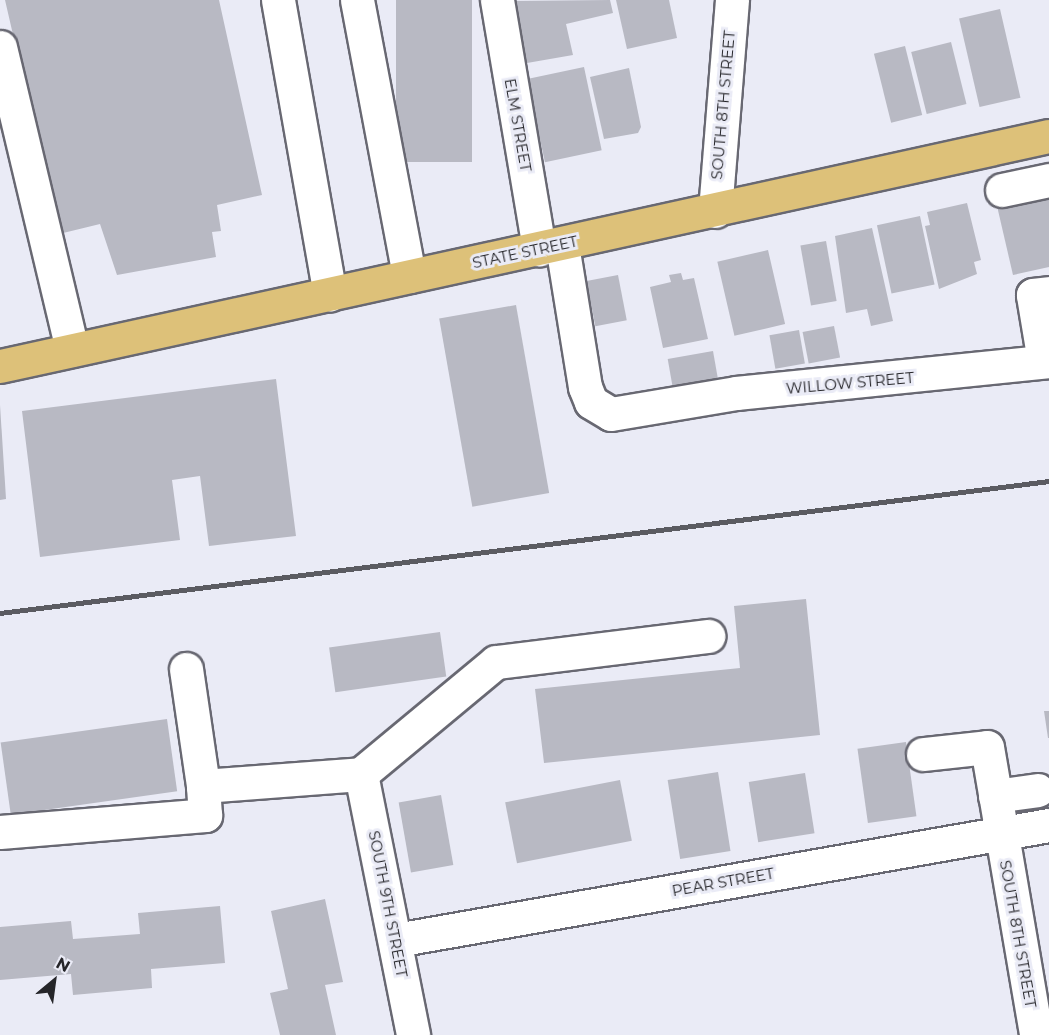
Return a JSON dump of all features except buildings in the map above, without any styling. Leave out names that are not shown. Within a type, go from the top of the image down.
[{"type":"main road","name":"STATE STREET","points":[[0,366],[1049,136]]},
{"type":"street","points":[[278,0],[330,294]]},
{"type":"street","points":[[357,0],[409,276]]},
{"type":"street","name":"ELM STREET","points":[[497,0],[551,247],[591,402],[611,414],[651,410]]},
{"type":"street","name":"SOUTH 8TH STREET","points":[[715,211],[732,0]]},
{"type":"street","points":[[0,47],[72,350]]},
{"type":"street","points":[[1012,145],[1024,185]]},
{"type":"street","points":[[1046,361],[1034,295],[1049,293]]},
{"type":"street","name":"WILLOW STREET","points":[[651,410],[736,393],[1046,361]]},
{"type":"street","points":[[203,786],[361,774],[496,662],[708,636]]},
{"type":"street","points":[[0,832],[205,815],[186,669]]},
{"type":"street","name":"SOUTH 8TH STREET","points":[[923,754],[987,747],[1036,1035]]},
{"type":"street","name":"SOUTH 9TH STREET","points":[[361,774],[396,940],[413,1035]]},
{"type":"street","points":[[995,796],[1038,790]]},
{"type":"street","name":"PEAR STREET","points":[[396,940],[1049,825]]},
{"type":"railway","points":[[0,613],[1049,481]]}]
